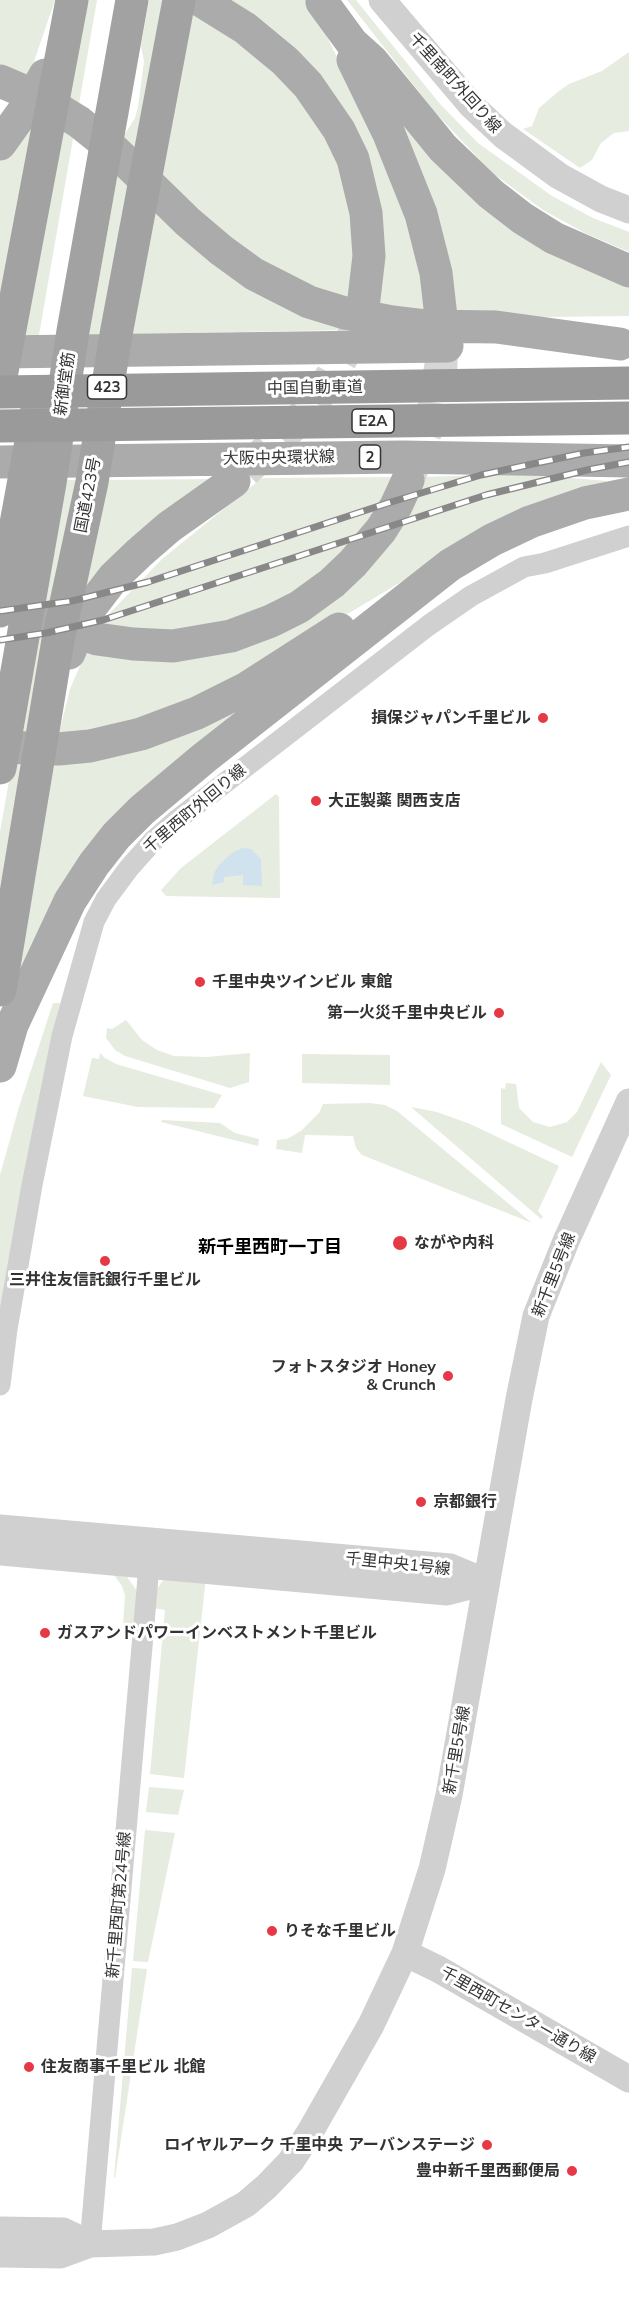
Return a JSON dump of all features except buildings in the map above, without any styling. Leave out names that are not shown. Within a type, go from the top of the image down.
[{"type":"highway","points":[[0,382],[72,0]]},
{"type":"highway","name":"新御堂筋","points":[[0,611],[98,87],[112,0]]},
{"type":"highway","name":"新御堂筋","points":[[0,768],[50,483],[75,320],[132,0]]},
{"type":"highway","name":"国道423号","points":[[0,990],[58,640],[92,482],[119,318],[179,0]]},
{"type":"highway","name":"中国自動車道","points":[[0,392],[629,383]]},
{"type":"highway","name":"中国自動車道","points":[[0,426],[629,418]]},
{"type":"main road","points":[[0,144],[41,85],[51,59],[67,0]]},
{"type":"main road","points":[[200,0],[245,28],[285,61],[316,96],[339,130],[356,170],[366,213],[369,256],[363,307]]},
{"type":"main road","points":[[322,1],[351,43],[372,61],[443,148],[484,189],[522,218],[554,238],[574,249],[629,271]]},
{"type":"main road","points":[[322,1],[373,99],[414,194],[431,250],[441,317]]},
{"type":"main road","points":[[9,84],[50,104],[79,122],[115,151],[211,242],[254,274],[280,289],[326,308],[363,317],[408,324],[496,327],[624,344]]},
{"type":"main road","points":[[0,352],[624,344]]},
{"type":"main road","name":"大阪中央環状線","points":[[0,462],[403,457],[629,461]]},
{"type":"main road","points":[[0,594],[48,621],[97,639],[174,646],[244,632],[299,607],[332,583],[381,530],[408,480]]},
{"type":"main road","points":[[36,774],[52,731],[73,640],[90,605],[139,553],[169,527],[234,481]]},
{"type":"main road","points":[[0,747],[58,749],[90,746],[141,734],[197,713],[247,688],[379,602],[492,540],[530,522],[578,505],[629,494]]},
{"type":"main road","points":[[0,1066],[12,1025],[58,924],[94,864],[116,836],[142,810],[204,758],[450,565]]},
{"type":"street","name":"千里南町外回り線","points":[[382,0],[472,106],[503,135],[533,159],[566,180],[601,199],[629,210]]},
{"type":"street","name":"千里西町外回り線","points":[[0,1385],[7,1329],[32,1185],[62,1036],[79,974],[92,938],[94,922],[106,900],[129,868],[153,841],[178,819],[429,625],[471,596],[524,567],[544,563],[629,536]]},
{"type":"street","name":"新千里5号線","points":[[0,2254],[60,2255],[90,2244],[136,2243],[177,2237],[221,2219],[246,2204],[267,2187],[291,2161],[371,2025],[405,1953],[432,1869],[449,1795],[525,1365],[539,1307],[629,1102]]},
{"type":"street","name":"千里中央1号線","points":[[0,1528],[450,1567],[486,1582]]},
{"type":"street","points":[[149,1566],[168,1542]]},
{"type":"street","name":"千里中央1号線","points":[[0,1552],[447,1592],[486,1582]]},
{"type":"street","name":"新千里西町第24号線","points":[[90,2244],[149,1566]]},
{"type":"street","name":"千里西町センター通り線","points":[[405,1953],[438,1969],[629,2079]]},
{"type":"street","name":"新千里5号線","points":[[0,2230],[63,2231],[90,2244]]},
{"type":"shaded area","points":[[0,0],[55,0],[28,79],[0,70]]},
{"type":"shaded area","points":[[80,0],[97,0],[39,335],[19,336]]},
{"type":"shaded area","points":[[149,0],[168,0],[109,334],[89,334],[125,134],[135,118],[138,107],[144,61],[141,46]]},
{"type":"shaded area","points":[[226,0],[309,0],[379,143],[418,251],[427,317],[374,311],[375,196]]},
{"type":"shaded area","points":[[347,0],[356,0],[440,104],[478,143],[552,196],[593,218],[629,232],[629,252],[585,233],[543,210],[490,171],[434,111]]},
{"type":"shaded area","points":[[187,9],[206,18],[285,81],[319,126],[339,166],[350,203],[354,252],[349,305],[259,265],[158,176]]},
{"type":"shaded area","points":[[629,52],[629,131],[614,133],[601,143],[592,160],[580,168],[523,129],[532,126],[539,108],[559,91],[569,84],[602,71]]},
{"type":"shaded area","points":[[387,95],[407,113],[629,278],[629,316],[454,318]]},
{"type":"shaded area","points":[[35,120],[0,327],[0,161]]},
{"type":"shaded area","points":[[153,206],[345,330],[130,334]]},
{"type":"shaded area","points":[[520,474],[608,481],[509,517],[266,663],[167,712],[58,737],[70,689],[88,647],[262,640],[423,477]]},
{"type":"shaded area","points":[[394,477],[374,517],[327,569],[274,606],[191,632],[101,627],[110,613],[162,559],[262,478]]},
{"type":"shaded area","points":[[219,479],[85,595],[104,480]]},
{"type":"shaded area","points":[[62,480],[82,480],[0,935],[0,832]]},
{"type":"shaded area","points":[[254,699],[164,774],[16,991],[53,760]]},
{"type":"shaded area","points":[[276,794],[279,797],[280,898],[166,896],[161,890],[181,868]]},
{"type":"shaded area","points":[[53,1003],[60,1003],[12,1242],[0,1321],[0,1175],[19,1107]]},
{"type":"shaded area","points":[[126,1020],[142,1040],[157,1050],[174,1056],[207,1057],[250,1053],[249,1082],[230,1088],[125,1056],[115,1050],[106,1038],[107,1028],[112,1029]]},
{"type":"shaded area","points":[[100,1053],[116,1064],[222,1095],[214,1108],[138,1107],[83,1096],[92,1058],[99,1059]]},
{"type":"shaded area","points":[[302,1054],[390,1055],[390,1085],[302,1083]]},
{"type":"shaded area","points":[[601,1062],[611,1075],[572,1157],[501,1124],[501,1088],[505,1089],[506,1083],[516,1084],[519,1108],[533,1122],[550,1127],[567,1122],[577,1112]]},
{"type":"shaded area","points":[[323,1104],[385,1105],[397,1111],[532,1223],[362,1155],[356,1148],[353,1136],[305,1135],[302,1153],[276,1149],[277,1140],[287,1139],[301,1131],[319,1113]]},
{"type":"shaded area","points":[[411,1107],[437,1112],[470,1124],[559,1166],[538,1211],[543,1217],[541,1219]]},
{"type":"shaded area","points":[[162,1120],[220,1123],[235,1133],[259,1139],[258,1146],[161,1122]]},
{"type":"shaded area","points":[[114,1575],[127,1577],[137,1591],[136,1627],[123,1626],[125,1595]]},
{"type":"shaded area","points":[[206,1577],[184,1778],[150,1774],[165,1610],[155,1608],[157,1589],[164,1579]]},
{"type":"shaded area","points":[[149,1787],[184,1790],[178,1815],[146,1812]]},
{"type":"shaded area","points":[[145,1830],[175,1833],[148,1962],[133,1961]]},
{"type":"shaded area","points":[[132,1968],[147,1969],[115,2178],[114,2177]]},
{"type":"water","points":[[242,848],[251,849],[261,859],[262,886],[243,885],[243,875],[224,877],[224,882],[212,885],[214,873],[219,865],[232,853]]},
{"type":"tunnel","points":[[408,480],[434,408],[441,365],[441,318]]},
{"type":"tunnel","points":[[245,471],[305,414],[331,377],[358,323]]},
{"type":"railway","points":[[0,611],[72,601],[148,582],[481,475],[584,453],[629,447]]},
{"type":"railway","points":[[0,640],[46,633],[103,620],[486,495],[629,462]]},
{"type":"place","name":"損保ジャパン千里ビル","points":[[543,718]]},
{"type":"place","name":"大正製薬 関西支店","points":[[316,801]]},
{"type":"place","name":"千里中央ツインビル 東館","points":[[200,982]]},
{"type":"place","name":"第一火災千里中央ビル","points":[[499,1013]]},
{"type":"place","name":"ながや内科","points":[[400,1243]]},
{"type":"place","name":"三井住友信託銀行千里ビル","points":[[105,1261]]},
{"type":"place","name":"フォトスタジオ Honey & Crunch","points":[[448,1376]]},
{"type":"place","name":"京都銀行","points":[[421,1502]]},
{"type":"place","name":"ガスアンドパワーインベストメント千里ビル","points":[[45,1633]]},
{"type":"place","name":"りそな千里ビル","points":[[272,1931]]},
{"type":"place","name":"住友商事千里ビル 北館","points":[[29,2067]]},
{"type":"place","name":"ロイヤルアーク 千里中央 アーバンステージ","points":[[487,2145]]},
{"type":"place","name":"豊中新千里西郵便局","points":[[572,2171]]},
{"type":"district","name":"新千里西町一丁目","points":[[270,1248]]}]
